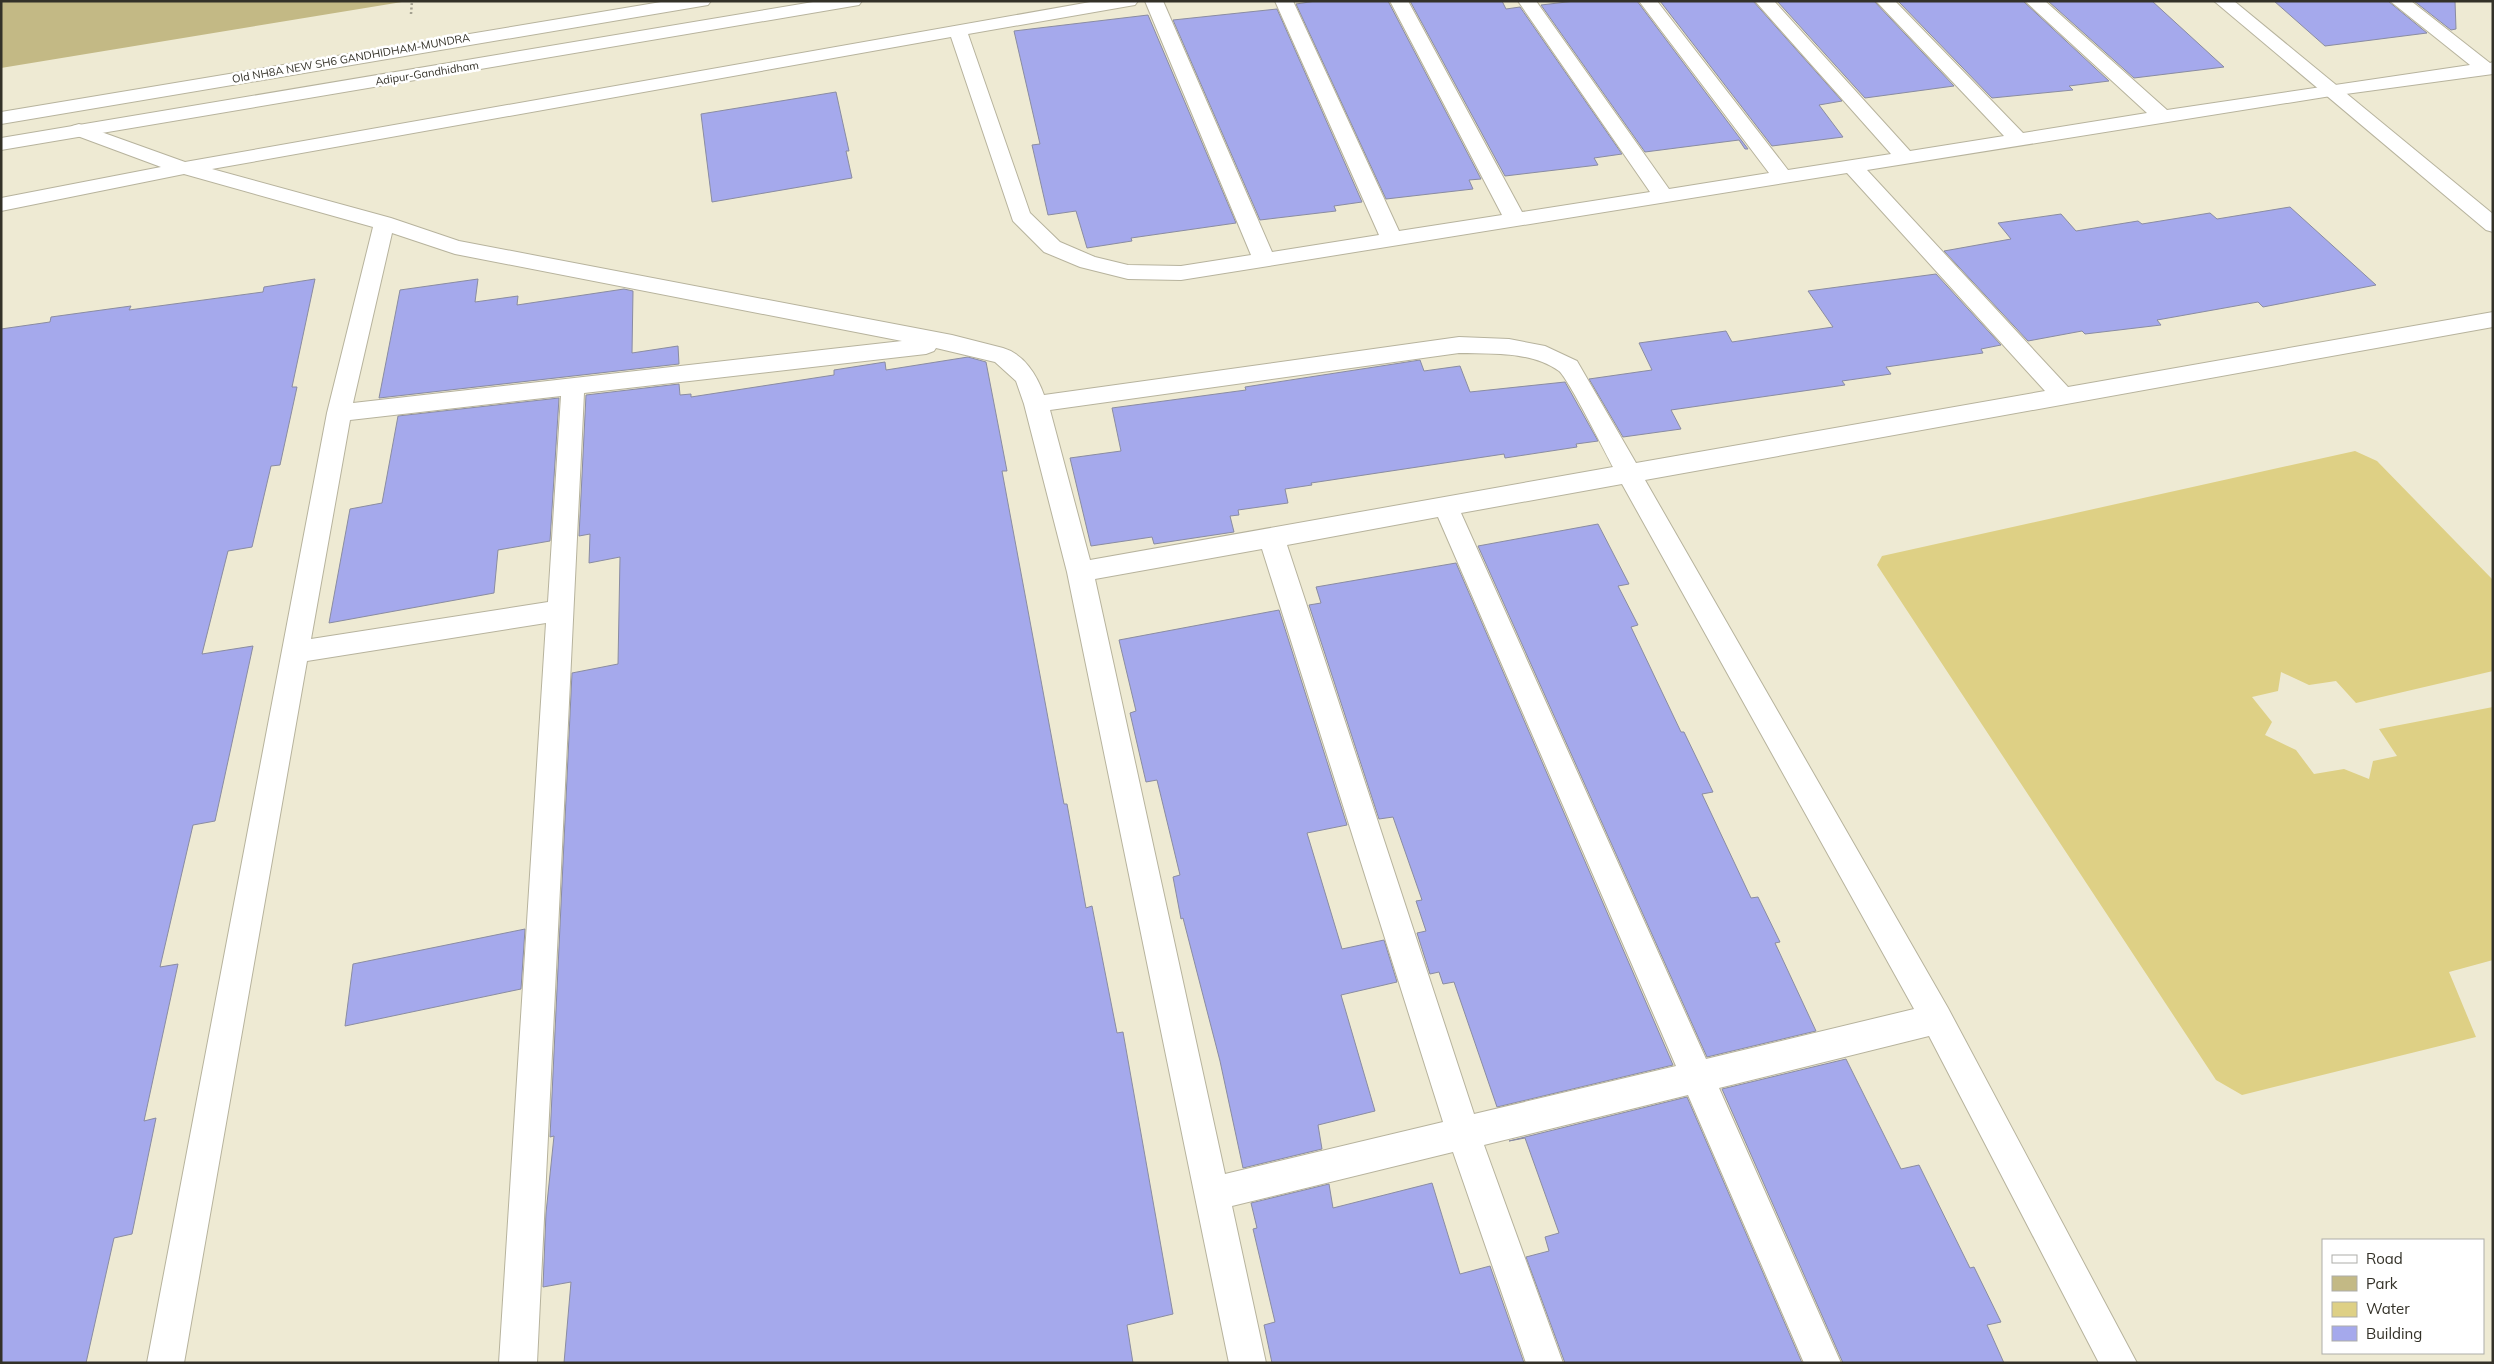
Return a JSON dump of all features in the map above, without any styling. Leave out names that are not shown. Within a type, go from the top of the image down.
[{"type":"street","name":"Old NH8A NEW SH6 GANDHIDHAM-MUNDRA","points":[[1,118],[411,48],[702,1]]},
{"type":"street","name":"Adipur-Gandhidham","points":[[1,144],[853,1]]},
{"type":"street","points":[[1,205],[184,168],[388,131],[1129,1]]},
{"type":"street","points":[[1154,1],[1264,260]]},
{"type":"street","points":[[1284,1],[1392,239]]},
{"type":"street","points":[[1399,1],[1516,219]]},
{"type":"street","points":[[1527,1],[1663,196]]},
{"type":"street","points":[[1648,1],[1783,177]]},
{"type":"street","points":[[1764,1],[1906,158]]},
{"type":"street","points":[[1886,1],[2019,140]]},
{"type":"street","points":[[2034,1],[2163,116]]},
{"type":"street","points":[[2223,1],[2493,225]]},
{"type":"street","points":[[2399,1],[2489,68]]},
{"type":"street","points":[[958,30],[1020,216],[1052,247],[1088,262],[1128,272],[1181,272],[1264,260],[2163,116],[2489,68]]},
{"type":"street","points":[[79,130],[184,168],[384,223],[455,247],[952,342],[1003,356],[1026,378],[1036,404],[1080,572],[1248,1363]]},
{"type":"street","points":[[1852,166],[2063,396]]},
{"type":"street","points":[[165,1363],[339,413],[384,223]]},
{"type":"street","points":[[1080,572],[1271,536],[2493,319]]},
{"type":"street","points":[[339,413],[952,342]]},
{"type":"street","points":[[1036,404],[1459,345],[1508,347],[1545,354],[1569,367],[1936,1020],[2119,1363]]},
{"type":"street","points":[[518,1363],[574,386]]},
{"type":"street","points":[[1445,505],[1823,1363]]},
{"type":"street","points":[[1271,536],[1464,1134],[1546,1363]]},
{"type":"street","points":[[295,652],[561,610]]},
{"type":"street","points":[[1212,1194],[1936,1020]]},
{"type":"green space","points":[[1,1],[408,1],[1,68]]},
{"type":"water","points":[[2355,451],[2377,461],[2493,580],[2493,671],[2356,703],[2336,681],[2309,685],[2281,672],[2278,691],[2252,697],[2272,722],[2265,735],[2296,750],[2314,774],[2344,769],[2369,779],[2373,761],[2397,756],[2379,729],[2493,707],[2493,960],[2449,972],[2476,1037],[2242,1095],[2216,1080],[1877,565],[1882,556]]},
{"type":"building","points":[[1316,1],[1388,1],[1481,179],[1469,180],[1473,189],[1386,199],[1296,4]]},
{"type":"building","points":[[1410,1],[1502,1],[1506,9],[1520,7],[1622,154],[1594,158],[1598,165],[1505,176]]},
{"type":"building","points":[[1575,1],[1637,1],[1748,149],[1745,149],[1739,140],[1645,152],[1541,5]]},
{"type":"building","points":[[1660,1],[1753,1],[1842,101],[1819,105],[1843,137],[1772,146]]},
{"type":"building","points":[[1777,1],[1874,1],[1954,86],[1865,98]]},
{"type":"building","points":[[1898,1],[2023,1],[2109,81],[2069,86],[2073,90],[1992,98]]},
{"type":"building","points":[[2048,1],[2152,1],[2224,67],[2134,78]]},
{"type":"building","points":[[2274,1],[2388,1],[2427,33],[2325,46]]},
{"type":"building","points":[[2414,1],[2455,1],[2456,29],[2451,30]]},
{"type":"building","points":[[1277,9],[1362,202],[1334,206],[1336,211],[1260,220],[1173,20]]},
{"type":"building","points":[[1148,15],[1236,223],[1131,238],[1132,241],[1087,248],[1076,211],[1048,215],[1032,145],[1040,144],[1014,31]]},
{"type":"building","points":[[836,92],[849,151],[846,151],[852,178],[712,202],[701,114]]},
{"type":"building","points":[[2290,207],[2376,285],[2263,307],[2258,302],[2157,320],[2161,325],[2085,334],[2082,331],[2028,341],[1944,251],[2011,239],[1998,223],[2061,214],[2076,231],[2138,221],[2142,224],[2210,213],[2217,219]]},
{"type":"building","points":[[1936,274],[2001,345],[1981,349],[1983,353],[1886,367],[1891,374],[1842,381],[1845,385],[1671,410],[1681,429],[1623,437],[1589,379],[1652,370],[1639,343],[1726,331],[1732,342],[1833,327],[1808,291]]},
{"type":"building","points":[[315,279],[292,387],[297,387],[280,465],[271,466],[252,547],[228,551],[202,654],[253,646],[215,821],[193,825],[160,967],[178,964],[144,1121],[156,1118],[132,1234],[114,1238],[86,1363],[1,1363],[1,329],[50,322],[51,317],[131,306],[129,310],[263,292],[264,287]]},
{"type":"building","points":[[478,279],[475,302],[518,296],[517,305],[624,289],[633,291],[632,353],[678,346],[679,364],[379,398],[400,290]]},
{"type":"building","points":[[968,357],[986,362],[1007,471],[1002,471],[1064,804],[1067,804],[1086,908],[1092,906],[1117,1033],[1123,1032],[1173,1314],[1127,1325],[1133,1363],[564,1363],[571,1282],[543,1287],[546,1213],[554,1136],[550,1137],[572,673],[618,664],[620,557],[589,563],[590,534],[579,536],[586,395],[679,384],[680,395],[691,394],[691,397],[834,375],[834,370],[885,362],[886,370]]},
{"type":"building","points":[[1420,360],[1424,371],[1460,366],[1470,392],[1565,382],[1598,441],[1576,444],[1577,447],[1505,458],[1504,454],[1311,483],[1312,485],[1285,489],[1288,503],[1238,510],[1239,515],[1230,516],[1234,532],[1154,544],[1152,537],[1091,546],[1070,458],[1121,451],[1112,408],[1246,390],[1245,387]]},
{"type":"building","points":[[559,398],[550,541],[498,550],[494,593],[329,623],[350,509],[382,503],[398,416]]},
{"type":"building","points":[[1598,524],[1629,584],[1618,586],[1638,625],[1631,627],[1681,732],[1684,732],[1713,792],[1702,794],[1751,898],[1758,897],[1780,942],[1775,943],[1816,1031],[1707,1057],[1478,546]]},
{"type":"building","points":[[1456,563],[1673,1065],[1497,1107],[1454,982],[1443,984],[1439,972],[1430,974],[1417,933],[1426,931],[1416,901],[1422,900],[1393,817],[1379,819],[1309,605],[1321,603],[1316,587]]},
{"type":"building","points":[[1279,610],[1347,825],[1307,833],[1342,949],[1384,940],[1397,982],[1341,995],[1375,1111],[1318,1125],[1322,1149],[1243,1168],[1220,1061],[1183,918],[1181,919],[1173,877],[1180,875],[1157,780],[1146,782],[1130,713],[1136,711],[1119,640]]},
{"type":"building","points":[[525,929],[521,989],[345,1026],[353,964]]},
{"type":"building","points":[[1846,1059],[1901,1169],[1919,1165],[1970,1268],[1974,1267],[2001,1322],[1987,1325],[2004,1363],[1843,1363],[1722,1089]]},
{"type":"building","points":[[1687,1097],[1802,1363],[1565,1363],[1526,1257],[1549,1251],[1545,1237],[1559,1233],[1525,1138],[1509,1141]]},
{"type":"building","points":[[1432,1183],[1460,1274],[1490,1266],[1524,1363],[1272,1363],[1264,1325],[1275,1322],[1253,1229],[1257,1228],[1251,1203],[1329,1184],[1333,1208]]}]
